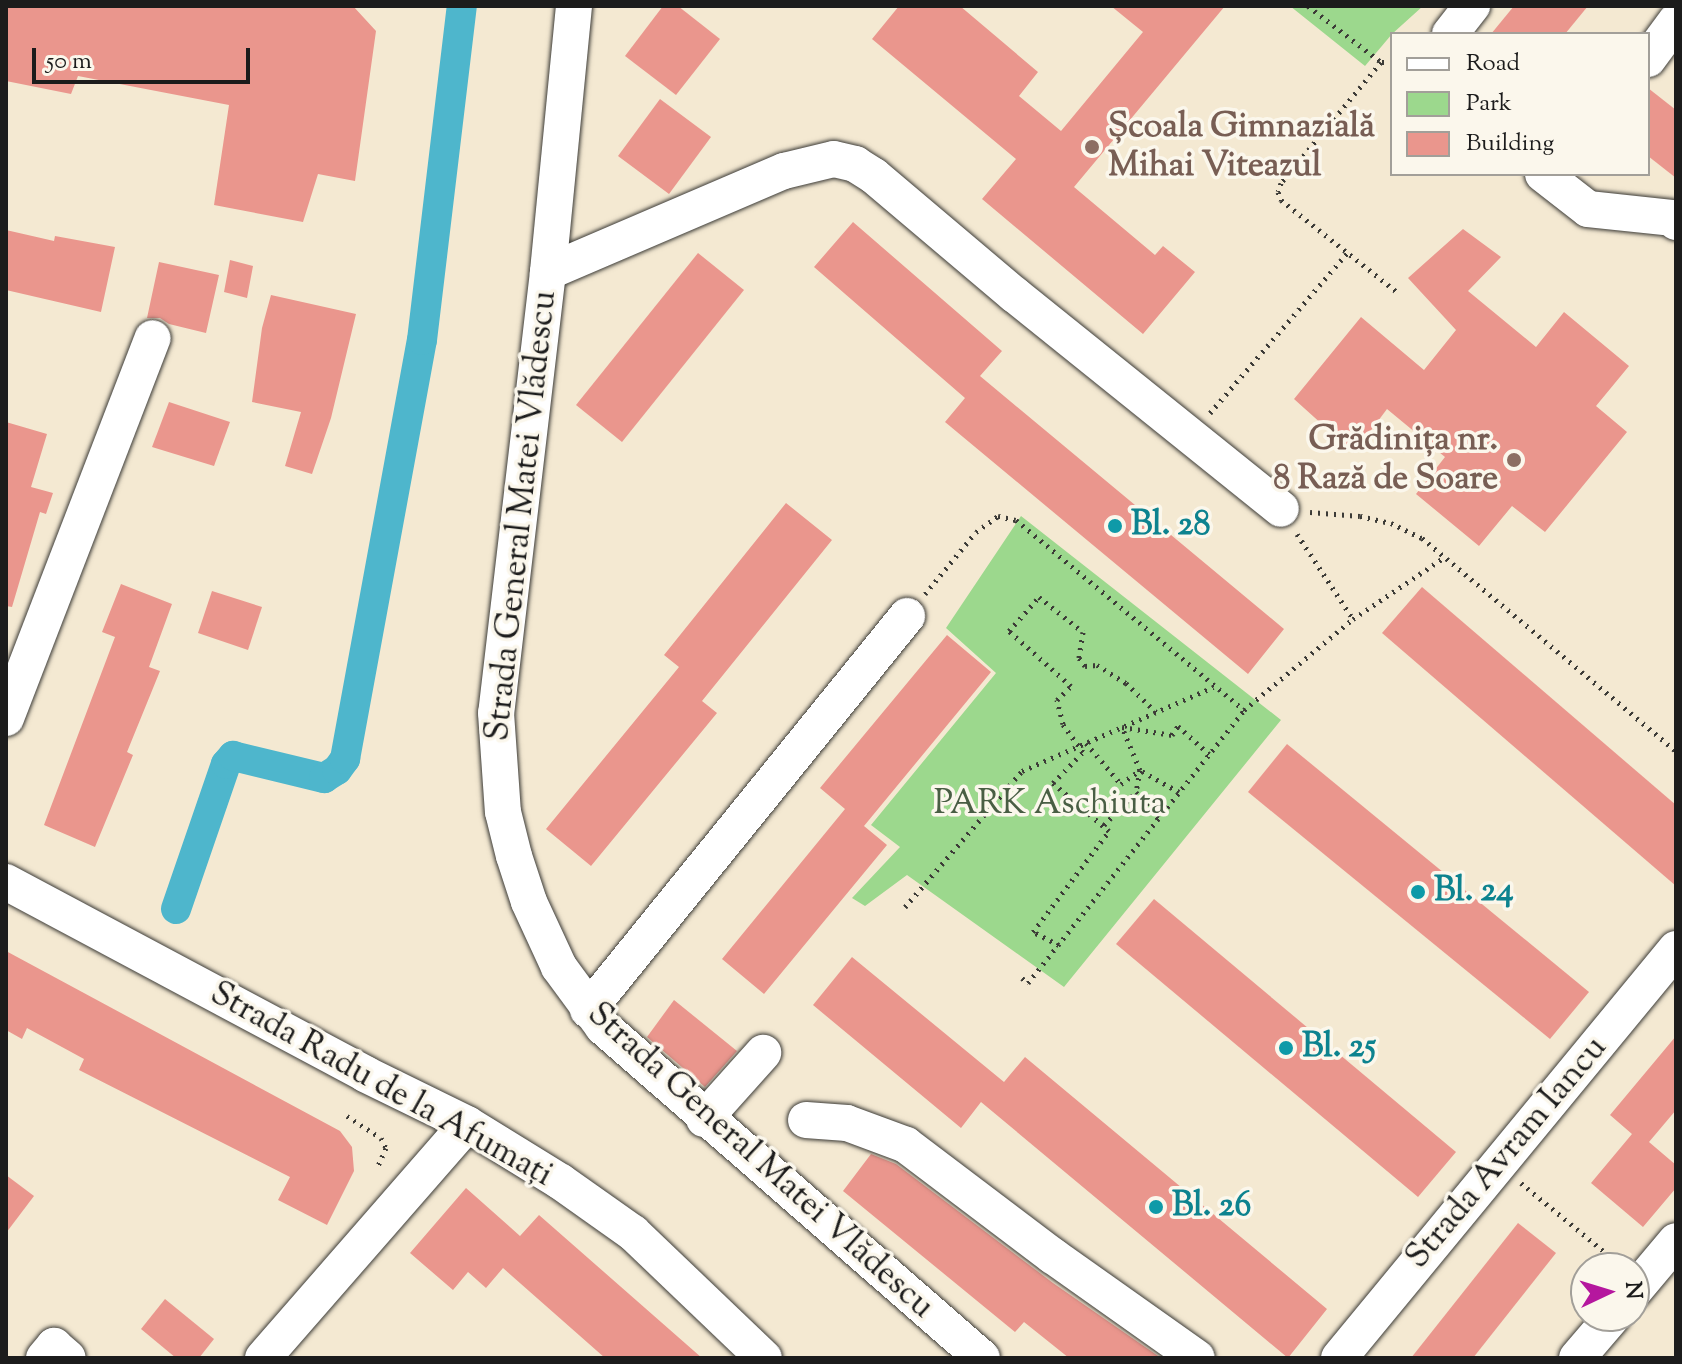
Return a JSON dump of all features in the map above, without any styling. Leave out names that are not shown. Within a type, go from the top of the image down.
[{"type":"street","name":"Strada General Matei Vlădescu","points":[[574,6],[548,272],[496,713],[497,763],[503,812],[529,902],[559,967],[588,1010],[619,1043],[982,1358]]},
{"type":"street","points":[[1452,32],[1472,6]]},
{"type":"street","points":[[1650,56],[1676,21]]},
{"type":"street","points":[[548,272],[784,171],[834,159],[855,164],[874,176],[1015,295],[1281,509]]},
{"type":"street","points":[[1552,177],[1588,209],[1672,218],[1676,222]]},
{"type":"street","points":[[6,718],[153,338]]},
{"type":"street","points":[[588,1010],[907,616]]},
{"type":"street","name":"Strada Radu de la Afumați","points":[[6,882],[365,1074],[467,1124],[561,1182],[633,1233],[764,1358]]},
{"type":"street","name":"Strada Avram Iancu","points":[[1339,1358],[1676,949]]},
{"type":"street","points":[[704,1119],[763,1053]]},
{"type":"street","points":[[806,1120],[847,1123],[906,1145],[1053,1256],[1197,1358]]},
{"type":"street","points":[[263,1358],[467,1124]]},
{"type":"street","points":[[1650,1272],[1676,1241]]},
{"type":"street","points":[[1583,1356],[1601,1332]]},
{"type":"street","points":[[44,1358],[54,1346],[68,1358]]},
{"type":"path","points":[[1308,6],[1381,62],[1390,62]]},
{"type":"path","points":[[1381,62],[1281,183],[1278,192],[1281,200],[1397,292]]},
{"type":"path","points":[[1191,435],[1347,253]]},
{"type":"path","points":[[1281,509],[1360,516],[1391,523],[1422,538],[1676,751]]},
{"type":"path","points":[[1281,509],[1353,619]]},
{"type":"path","points":[[907,616],[976,532],[998,516],[1016,520],[1244,710]]},
{"type":"path","points":[[1022,978],[1028,983],[1244,710],[1353,619],[1445,557]]},
{"type":"path","points":[[1059,945],[1033,932],[1109,831],[1053,783],[1083,752],[1063,724],[1057,700],[1071,686],[1009,631],[1039,597],[1083,632],[1079,658],[1085,666],[1097,665],[1126,683],[1156,712]]},
{"type":"path","points":[[905,907],[1022,771],[1213,687]]},
{"type":"path","points":[[1122,727],[1172,735],[1178,726],[1209,754]]},
{"type":"path","points":[[1104,825],[1136,792],[1140,770],[1122,727]]},
{"type":"path","points":[[1086,743],[1121,784],[1140,770]]},
{"type":"path","points":[[1140,770],[1179,792]]},
{"type":"path","points":[[1136,792],[1158,818]]},
{"type":"path","points":[[347,1116],[381,1138],[386,1148],[377,1168]]},
{"type":"path","points":[[1498,1164],[1605,1252]]},
{"type":"green space","points":[[1290,6],[1423,6],[1394,32],[1390,32],[1390,36],[1365,66]]},
{"type":"green space","name":"PARK Aschiuta","points":[[1021,516],[1281,720],[1064,987],[907,875],[865,906],[852,898],[900,847],[871,825],[996,673],[946,628]]},
{"type":"building","points":[[6,6],[353,6],[376,31],[355,181],[318,174],[303,222],[214,205],[229,105],[78,76],[71,94],[6,81]]},
{"type":"building","points":[[663,6],[678,6],[720,39],[676,95],[625,56]]},
{"type":"building","points":[[899,6],[960,6],[1038,72],[1019,96],[1061,131],[1143,32],[1111,6],[1225,6],[1074,187],[1155,255],[1163,246],[1195,272],[1143,334],[982,199],[1016,159],[872,39]]},
{"type":"building","points":[[1514,6],[1588,6],[1567,32],[1493,32]]},
{"type":"building","points":[[1650,90],[1676,110],[1676,178],[1650,158]]},
{"type":"building","points":[[660,99],[711,137],[669,194],[618,156]]},
{"type":"building","name":"Bl. 28","points":[[853,222],[1002,351],[980,376],[1284,629],[1248,674],[945,422],[965,398],[814,267]]},
{"type":"building","points":[[1463,229],[1501,257],[1468,291],[1536,347],[1564,312],[1629,366],[1596,406],[1627,432],[1545,532],[1512,506],[1479,546],[1416,494],[1445,457],[1387,409],[1354,453],[1294,399],[1361,317],[1424,370],[1456,330],[1408,278]]},
{"type":"building","points":[[6,230],[54,241],[55,236],[115,247],[101,312],[6,290]]},
{"type":"building","points":[[698,253],[744,290],[622,442],[576,405]]},
{"type":"building","points":[[230,260],[253,266],[247,298],[224,292]]},
{"type":"building","points":[[159,262],[219,275],[206,333],[169,324],[160,318],[147,318]]},
{"type":"building","points":[[271,295],[356,314],[331,418],[312,474],[285,466],[301,412],[252,402],[262,328]]},
{"type":"building","points":[[169,402],[230,422],[214,466],[152,447]]},
{"type":"building","points":[[6,422],[47,434],[31,487],[53,493],[46,514],[40,512],[12,607],[6,606]]},
{"type":"building","points":[[786,503],[832,540],[702,701],[717,713],[591,866],[546,829],[679,667],[664,655]]},
{"type":"building","points":[[121,584],[172,604],[149,667],[160,671],[127,752],[133,755],[95,847],[44,825],[115,637],[102,632]]},
{"type":"building","points":[[1422,587],[1676,805],[1676,886],[1382,633]]},
{"type":"building","points":[[212,591],[262,607],[248,650],[198,633]]},
{"type":"building","points":[[947,635],[991,672],[864,826],[887,845],[764,994],[722,959],[845,809],[820,788]]},
{"type":"building","name":"Bl. 24","points":[[1287,744],[1589,992],[1550,1039],[1248,792]]},
{"type":"building","name":"Bl. 25","points":[[1154,899],[1456,1152],[1418,1197],[1116,944]]},
{"type":"building","points":[[6,951],[340,1131],[352,1147],[354,1171],[327,1225],[278,1200],[290,1177],[79,1070],[84,1059],[27,1028],[22,1039],[6,1030]]},
{"type":"building","name":"Bl. 26","points":[[852,957],[1004,1082],[1025,1057],[1327,1309],[1288,1358],[981,1102],[961,1128],[813,1005]]},
{"type":"building","points":[[674,1000],[737,1051],[705,1087],[647,1037]]},
{"type":"building","points":[[1676,1036],[1676,1110],[1649,1142],[1676,1165],[1676,1188],[1643,1227],[1591,1183],[1632,1134],[1610,1115]]},
{"type":"building","points":[[871,1154],[896,1164],[1053,1283],[1161,1358],[1069,1358],[1024,1322],[1015,1332],[843,1191]]},
{"type":"building","points":[[6,1175],[34,1196],[6,1233]]},
{"type":"building","points":[[466,1188],[520,1236],[539,1215],[702,1358],[605,1358],[503,1268],[486,1288],[468,1272],[453,1290],[410,1253]]},
{"type":"building","points":[[1518,1223],[1556,1253],[1473,1358],[1411,1358]]},
{"type":"building","points":[[165,1299],[214,1339],[199,1358],[176,1358],[141,1329]]},
{"type":"waterway","points":[[176,909],[226,764],[233,756],[324,778],[337,770],[345,759],[422,340],[462,6]]},
{"type":"place","name":"Școala Gimnazială Mihai Viteazul","points":[[1092,147]]},
{"type":"place","name":"Grădiniţa nr. 8 Rază de Soare","points":[[1514,460]]},
{"type":"place","name":"Bl. 28","points":[[1115,526]]},
{"type":"place","name":"Bl. 24","points":[[1418,892]]},
{"type":"place","name":"Bl. 25","points":[[1286,1048]]},
{"type":"place","name":"Bl. 26","points":[[1156,1207]]}]
